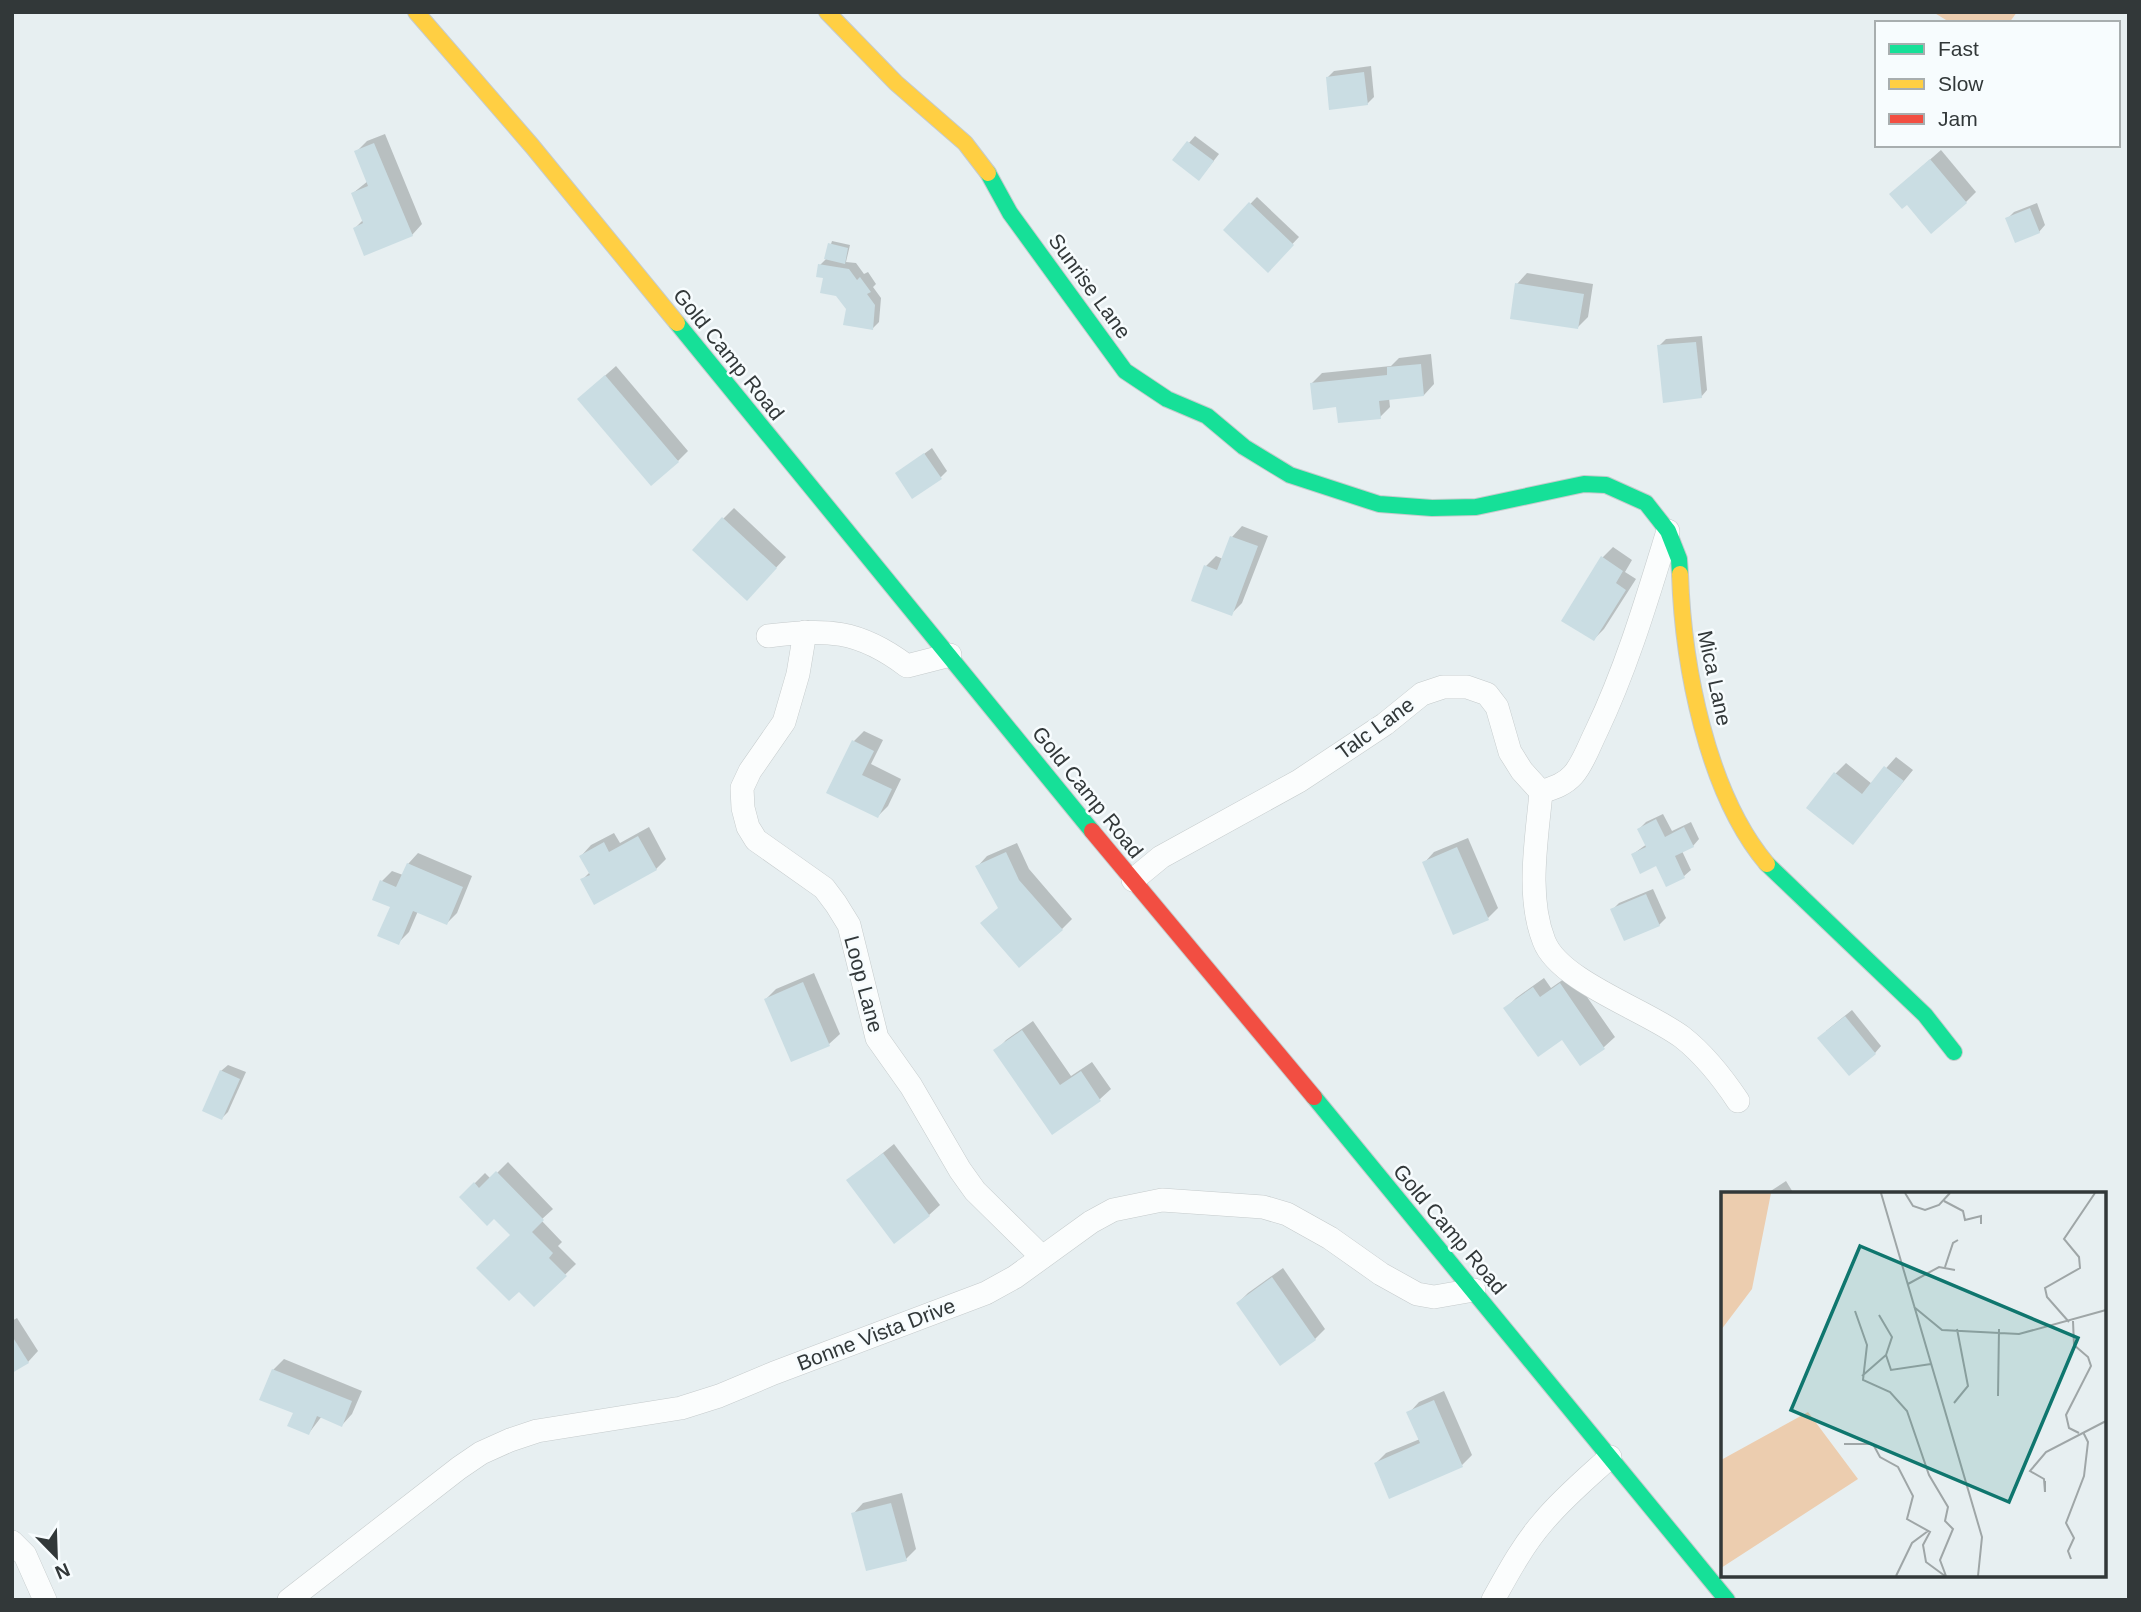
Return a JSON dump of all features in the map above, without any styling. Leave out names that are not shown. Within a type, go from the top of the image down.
[{"type":"street","name":"Gold Camp Road","points":[[416,12],[532,146],[950,654],[1042,771],[1474,1290],[1727,1600]]},
{"type":"street","name":"Sunrise Lane","points":[[827,12],[896,83],[965,143],[986,169],[1010,213],[1125,371],[1167,400],[1207,416],[1244,447],[1290,475],[1379,504]]},
{"type":"street","name":"Mica Lane","points":[[1379,504],[1432,508],[1476,507],[1584,484],[1606,485],[1646,503],[1668,530],[1679,559],[1684,634],[1697,703],[1710,750],[1734,814],[1757,852],[1775,873],[1925,1015],[1954,1052]]},
{"type":"street","points":[[1668,530],[1632,646],[1586,753],[1568,780],[1541,792],[1535,877],[1537,918],[1544,943],[1555,961],[1574,975],[1681,1036],[1721,1075],[1738,1101]]},
{"type":"street","points":[[768,636],[806,632],[842,634],[885,650],[907,666],[950,654]]},
{"type":"street","name":"Loop Lane","points":[[806,632],[798,674],[784,722],[750,771],[742,788],[748,827],[756,839],[824,888],[836,904],[849,925],[877,1038],[911,1086],[975,1191],[1042,1257]]},
{"type":"street","name":"Talc Lane","points":[[1133,880],[1161,857],[1320,768],[1422,694],[1443,687],[1467,687],[1487,694],[1500,715],[1510,752],[1522,771],[1541,792]]},
{"type":"street","name":"Bonne Vista Drive","points":[[289,1600],[481,1453],[537,1431],[681,1408],[719,1396],[986,1293],[1015,1277],[1070,1235],[1112,1210],[1162,1200],[1263,1207],[1287,1214],[1330,1238],[1381,1274],[1417,1294],[1434,1297],[1474,1290]]},
{"type":"street","points":[[1493,1600],[1511,1567],[1541,1524],[1610,1457]]},
{"type":"street","points":[[12,1542],[25,1555],[45,1600]]},
{"type":"shaded area","points":[[1933,12],[2017,12],[2010,21],[1948,21]]},
{"type":"building","points":[[1364,72],[1368,105],[1329,110],[1326,77]]},
{"type":"building","points":[[1187,141],[1214,161],[1199,181],[1172,160]]},
{"type":"building","points":[[374,143],[413,236],[364,256],[353,228],[363,223],[351,193],[368,186],[354,151]]},
{"type":"building","points":[[1930,159],[1967,203],[1931,234],[1907,205],[1902,209],[1889,194]]},
{"type":"building","points":[[1249,202],[1294,245],[1268,273],[1223,230]]},
{"type":"building","points":[[2030,208],[2040,233],[2015,243],[2005,218]]},
{"type":"building","points":[[828,243],[848,248],[845,264],[824,259]]},
{"type":"building","points":[[818,264],[849,269],[857,280],[860,277],[871,292],[867,294],[875,305],[873,330],[843,325],[846,309],[836,296],[820,293],[823,278],[816,277]]},
{"type":"building","points":[[1515,283],[1584,294],[1578,329],[1510,319]]},
{"type":"building","points":[[1696,342],[1702,398],[1663,403],[1657,345]]},
{"type":"building","points":[[1421,364],[1424,396],[1379,401],[1381,419],[1338,423],[1336,407],[1313,410],[1310,383],[1387,375],[1387,367]]},
{"type":"building","points":[[605,375],[679,462],[651,486],[577,399]]},
{"type":"building","points":[[924,453],[942,479],[912,499],[895,473]]},
{"type":"building","points":[[722,517],[777,568],[747,601],[692,550]]},
{"type":"building","points":[[1230,536],[1258,546],[1232,616],[1191,601],[1204,565],[1217,570]]},
{"type":"building","points":[[1601,556],[1623,571],[1616,583],[1626,590],[1594,641],[1561,621]]},
{"type":"building","points":[[852,740],[874,751],[862,775],[892,789],[878,818],[826,793]]},
{"type":"building","points":[[1884,766],[1904,781],[1853,845],[1806,808],[1834,772],[1862,794]]},
{"type":"building","points":[[1656,819],[1665,837],[1684,827],[1694,847],[1675,856],[1685,878],[1666,887],[1656,866],[1640,874],[1631,854],[1646,847],[1637,829]]},
{"type":"building","points":[[638,836],[657,870],[594,905],[580,879],[590,875],[579,856],[604,842],[609,852]]},
{"type":"building","points":[[1457,847],[1489,920],[1453,935],[1422,862]]},
{"type":"building","points":[[1006,852],[1019,880],[1063,930],[1019,968],[980,923],[998,908],[975,866]]},
{"type":"building","points":[[407,863],[463,887],[447,925],[413,911],[399,945],[377,936],[390,907],[372,900],[380,880],[396,887]]},
{"type":"building","points":[[1646,894],[1660,926],[1624,941],[1610,909]]},
{"type":"building","points":[[803,982],[830,1046],[791,1062],[764,999]]},
{"type":"building","points":[[1560,983],[1605,1049],[1580,1066],[1562,1040],[1538,1057],[1503,1008],[1533,987],[1540,997]]},
{"type":"building","points":[[1845,1016],[1876,1054],[1849,1076],[1817,1038]]},
{"type":"building","points":[[1022,1030],[1060,1085],[1081,1071],[1101,1101],[1052,1135],[993,1050]]},
{"type":"building","points":[[220,1070],[240,1079],[222,1120],[202,1111]]},
{"type":"building","points":[[883,1153],[930,1216],[894,1244],[846,1180]]},
{"type":"building","points":[[496,1171],[544,1220],[532,1232],[553,1253],[549,1258],[567,1276],[534,1307],[519,1292],[509,1301],[476,1268],[510,1235],[494,1219],[487,1226],[459,1197],[474,1182],[479,1188]]},
{"type":"building","points":[[1272,1277],[1316,1340],[1280,1366],[1236,1303]]},
{"type":"building","points":[[12,1336],[29,1363],[12,1373]]},
{"type":"building","points":[[272,1369],[352,1401],[342,1427],[317,1416],[309,1435],[287,1426],[293,1413],[259,1400]]},
{"type":"building","points":[[1434,1400],[1463,1467],[1389,1499],[1374,1463],[1420,1443],[1406,1412]]},
{"type":"building","points":[[891,1503],[907,1561],[866,1571],[851,1513]]},
{"type":"traffic: fast","points":[[988,173],[1010,213],[1125,371],[1167,399],[1207,416],[1244,447],[1290,475],[1379,504],[1432,508],[1476,507],[1584,484],[1606,485],[1646,503],[1668,531],[1679,559],[1680,574]]},
{"type":"traffic: fast","points":[[677,323],[1092,831]]},
{"type":"traffic: fast","points":[[1767,864],[1925,1015],[1954,1052]]},
{"type":"traffic: fast","points":[[1314,1097],[1727,1600]]},
{"type":"traffic: slow","points":[[416,12],[532,146],[677,323]]},
{"type":"traffic: slow","points":[[827,12],[896,83],[965,143],[988,173]]},
{"type":"traffic: slow","points":[[1680,574],[1686,648],[1702,726],[1729,802],[1746,835],[1767,864]]},
{"type":"traffic: jam","points":[[1092,831],[1314,1097]]}]
